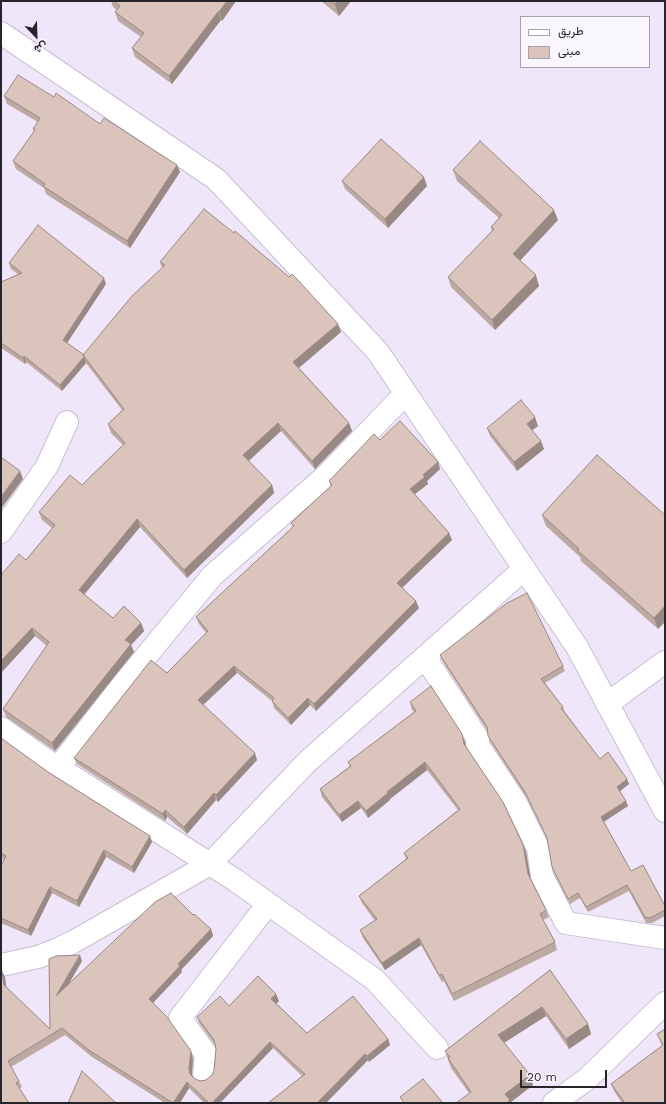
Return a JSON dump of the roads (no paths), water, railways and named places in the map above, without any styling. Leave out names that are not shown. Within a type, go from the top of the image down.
[{"type":"street","points":[[1,33],[216,180],[378,352],[577,647],[665,812]]},
{"type":"street","points":[[58,768],[120,688],[212,576],[327,475],[405,394]]},
{"type":"street","points":[[1,532],[47,466],[67,422]]},
{"type":"street","points":[[1,965],[38,957],[62,948],[210,864],[307,762],[524,569]]},
{"type":"street","points":[[425,657],[478,738],[477,744],[516,803],[538,848],[542,876],[566,923],[665,938]]},
{"type":"street","points":[[607,704],[665,662]]},
{"type":"street","points":[[1,728],[58,768],[210,864],[375,980],[437,1048]]},
{"type":"street","points":[[204,1075],[206,1054],[180,1018],[268,904]]},
{"type":"street","points":[[554,1103],[587,1079],[665,1003]]}]
